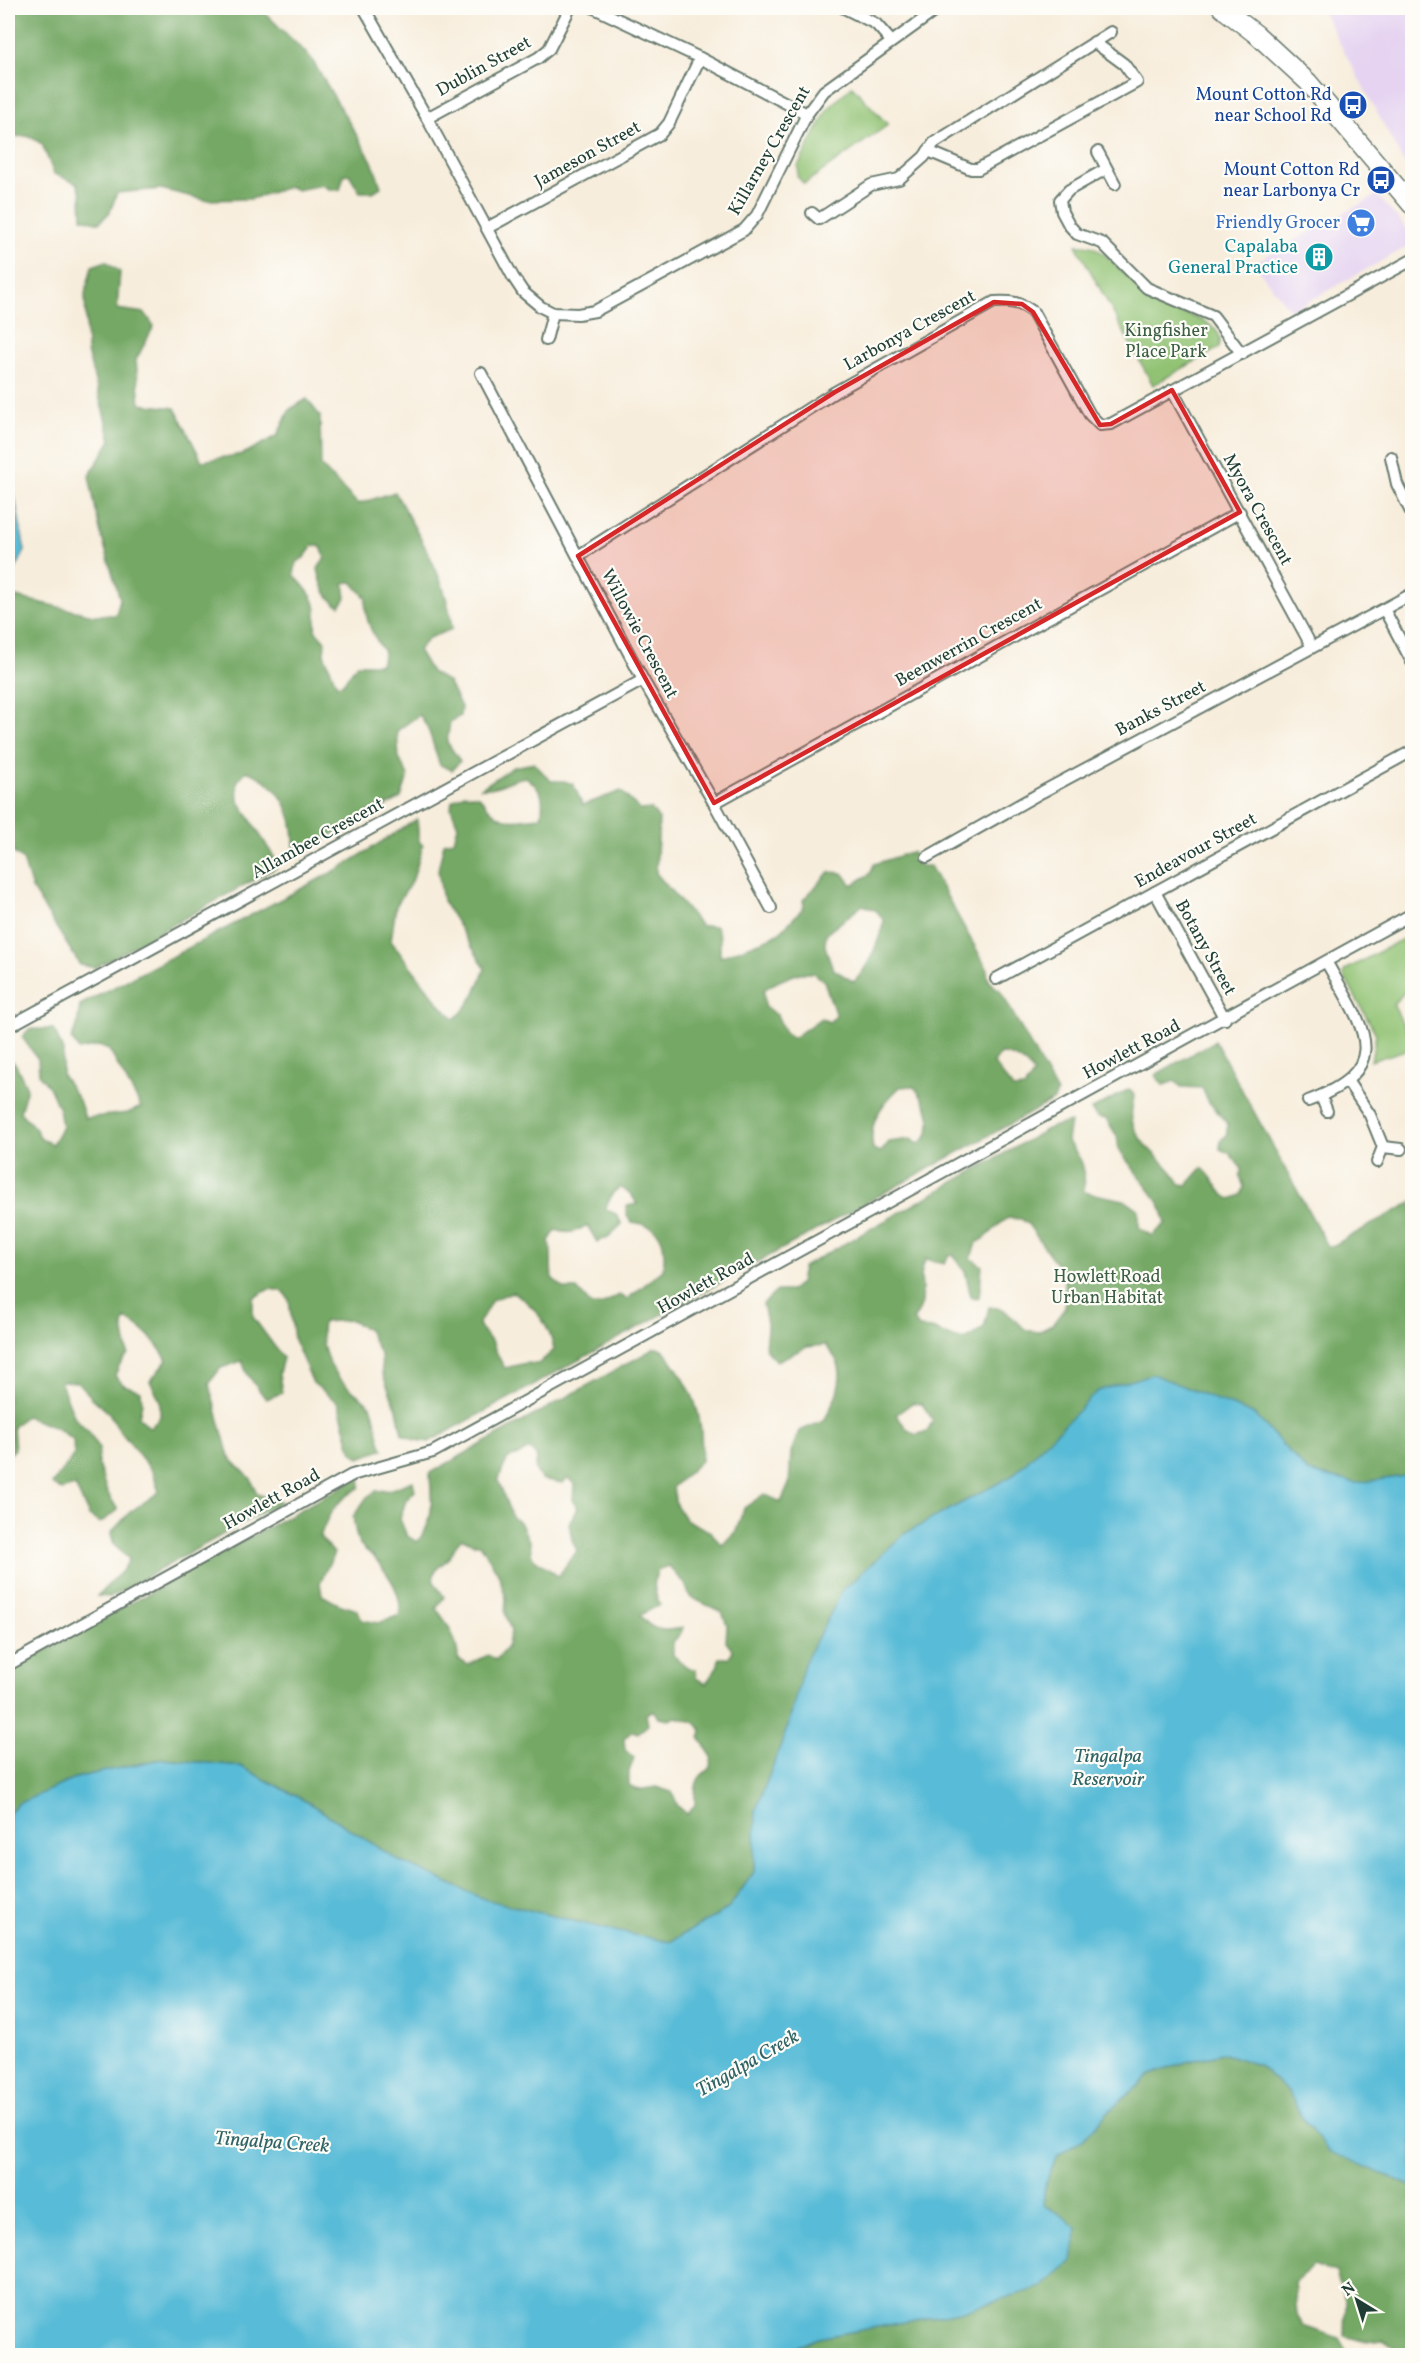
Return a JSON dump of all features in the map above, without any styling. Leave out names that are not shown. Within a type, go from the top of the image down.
[{"type":"main road","points":[[1222,8],[1257,35],[1308,82],[1413,205]]},
{"type":"street","points":[[364,8],[523,292],[531,300],[553,313],[546,340]]},
{"type":"street","name":"Dublin Street","points":[[427,118],[538,58],[549,49],[570,8]]},
{"type":"street","points":[[594,8],[700,58],[807,114]]},
{"type":"street","points":[[844,8],[876,24],[891,41]]},
{"type":"street","name":"Killarney Crescent","points":[[553,313],[572,315],[595,311],[744,230],[756,215],[807,114],[818,97],[833,82],[939,8]]},
{"type":"street","points":[[812,213],[819,219],[871,185],[899,179],[924,157],[934,143],[1110,32]]},
{"type":"street","points":[[928,151],[971,169],[978,169],[1137,82],[1124,64],[1094,42]]},
{"type":"street","name":"Jameson Street","points":[[487,228],[660,134],[669,123],[700,58]]},
{"type":"street","points":[[1098,153],[1114,184]]},
{"type":"street","points":[[1106,169],[1070,190],[1060,200],[1062,212],[1069,225],[1077,234],[1102,243],[1147,288],[1213,316],[1242,354]]},
{"type":"street","name":"Larbonya Crescent","points":[[578,556],[835,392],[994,302],[1011,301],[1023,304],[1033,312],[1090,415],[1100,425],[1112,424],[1413,260]]},
{"type":"street","name":"Willowie Crescent","points":[[481,373],[643,680],[771,908]]},
{"type":"street","name":"Myora Crescent","points":[[1172,390],[1312,646]]},
{"type":"street","points":[[1391,457],[1397,484],[1413,514]]},
{"type":"street","name":"Beenwerrin Crescent","points":[[714,804],[1240,512]]},
{"type":"street","name":"Banks Street","points":[[927,857],[1312,646],[1413,594]]},
{"type":"street","points":[[1384,609],[1413,662]]},
{"type":"street","name":"Allambee Crescent","points":[[8,1027],[643,680]]},
{"type":"street","name":"Endeavour Street","points":[[996,979],[1413,751]]},
{"type":"street","name":"Botany Street","points":[[1155,892],[1225,1019]]},
{"type":"street","name":"Howlett Road","points":[[8,1665],[352,1475],[433,1452],[1413,914]]},
{"type":"street","points":[[1308,1101],[1348,1082],[1361,1066],[1366,1048],[1363,1030],[1327,963]]},
{"type":"street","points":[[1348,1082],[1370,1115],[1383,1147],[1377,1162]]},
{"type":"street","points":[[1321,1096],[1327,1111]]},
{"type":"street","points":[[1383,1147],[1401,1149]]},
{"type":"highlighted area","points":[[994,302],[1022,304],[1033,312],[1100,425],[1111,424],[1172,390],[1240,512],[714,803],[578,556],[835,392]]},
{"type":"shaded area","points":[[1330,8],[1412,8],[1412,178],[1323,12]]},
{"type":"shaded area","points":[[1377,195],[1412,235],[1412,244],[1291,311],[1253,263]]},
{"type":"green space","points":[[8,8],[260,8],[311,58],[372,161],[381,187],[373,192],[360,192],[349,174],[344,175],[340,190],[331,190],[322,185],[297,190],[289,187],[251,199],[205,200],[161,189],[117,193],[110,212],[99,223],[82,218],[81,193],[77,183],[54,174],[42,144],[29,136],[8,137]]},
{"type":"green space","points":[[852,86],[888,125],[804,184],[797,176],[798,166],[828,109]]},
{"type":"green space","name":"Kingfisher Place Park","points":[[1076,245],[1097,249],[1153,301],[1207,323],[1216,330],[1220,338],[1219,348],[1153,385]]},
{"type":"green space","points":[[106,261],[120,272],[117,309],[145,313],[154,326],[136,360],[140,404],[175,408],[202,461],[243,454],[277,436],[290,409],[307,399],[320,416],[321,466],[358,504],[395,492],[431,558],[445,593],[452,629],[429,638],[418,650],[431,672],[448,682],[461,707],[460,716],[450,722],[447,742],[460,761],[452,770],[440,765],[429,732],[419,715],[397,731],[399,758],[408,776],[401,798],[302,851],[294,846],[292,821],[283,800],[268,783],[246,771],[237,782],[238,800],[276,860],[277,867],[95,968],[80,965],[32,889],[23,860],[10,850],[8,852],[8,602],[12,596],[93,615],[116,615],[120,599],[100,531],[89,476],[111,440],[87,352],[85,294],[92,266]],"holes":[[[313,545],[321,547],[325,557],[318,569],[328,596],[340,606],[346,598],[344,583],[352,582],[366,598],[367,619],[384,652],[381,664],[357,664],[343,683],[337,685],[324,654],[325,641],[315,630],[315,605],[306,588],[294,575],[296,563],[305,557]]]},
{"type":"green space","points":[[534,763],[551,781],[573,784],[583,805],[621,791],[640,810],[651,809],[659,819],[656,873],[701,926],[716,926],[720,937],[720,957],[770,938],[781,931],[804,907],[803,900],[829,872],[843,873],[852,885],[870,874],[874,864],[912,852],[921,866],[930,866],[988,970],[989,979],[1000,990],[1057,1093],[1054,1100],[429,1442],[415,1440],[402,1434],[397,1409],[382,1373],[381,1356],[368,1330],[351,1320],[323,1322],[324,1349],[330,1365],[341,1380],[372,1408],[383,1449],[360,1458],[352,1452],[338,1403],[313,1383],[294,1340],[289,1300],[283,1291],[269,1289],[253,1298],[253,1317],[283,1358],[279,1373],[282,1393],[266,1399],[247,1374],[242,1361],[221,1368],[209,1383],[229,1457],[251,1479],[257,1494],[281,1502],[111,1597],[97,1596],[123,1570],[129,1559],[114,1545],[111,1533],[130,1512],[159,1492],[152,1471],[117,1427],[109,1413],[78,1382],[60,1381],[75,1418],[89,1432],[99,1448],[98,1464],[107,1492],[118,1510],[100,1523],[89,1516],[75,1486],[61,1490],[52,1484],[74,1455],[73,1439],[56,1428],[25,1416],[13,1427],[15,1449],[8,1456],[8,1057],[16,1065],[27,1088],[20,1112],[35,1128],[41,1139],[52,1144],[62,1127],[59,1109],[49,1087],[39,1075],[38,1059],[22,1037],[29,1029],[54,1029],[63,1051],[62,1075],[79,1100],[85,1118],[128,1113],[141,1107],[109,1050],[99,1046],[79,1050],[71,1039],[77,1026],[80,1005],[342,867],[417,819],[419,841],[423,846],[413,879],[396,906],[391,941],[442,1007],[455,1019],[473,996],[485,968],[443,901],[438,870],[444,843],[454,840],[458,826],[451,808],[452,801],[464,794],[479,796],[486,806],[499,817],[512,820],[541,817],[543,804],[541,794],[526,777],[499,786],[481,788],[513,767]],"holes":[[[863,905],[877,911],[884,921],[873,954],[865,969],[854,982],[833,969],[825,946],[826,934]],[[800,973],[813,973],[824,981],[836,1016],[829,1022],[821,1018],[793,1038],[785,1033],[777,1015],[765,1007],[764,990]],[[1000,1054],[1005,1054],[1024,1063],[1034,1074],[1024,1088],[1013,1089],[994,1063]],[[913,1086],[927,1107],[929,1131],[919,1144],[911,1139],[889,1142],[881,1152],[873,1149],[872,1130],[882,1107],[900,1087]],[[620,1187],[631,1194],[637,1204],[627,1206],[626,1214],[631,1222],[650,1227],[660,1237],[664,1251],[663,1270],[627,1299],[619,1295],[601,1305],[591,1305],[577,1289],[565,1289],[552,1278],[549,1241],[556,1230],[573,1232],[587,1225],[597,1242],[608,1237],[622,1224],[616,1214],[605,1209],[613,1193]],[[513,1292],[540,1316],[549,1332],[554,1350],[538,1364],[526,1363],[505,1368],[479,1323],[492,1300]],[[125,1319],[138,1326],[149,1336],[167,1360],[150,1381],[160,1401],[160,1417],[150,1428],[139,1417],[142,1403],[141,1391],[124,1385],[115,1376],[128,1354],[123,1326]]]},
{"type":"green space","points":[[1412,934],[1412,985],[1393,1004],[1412,1042],[1412,1048],[1371,1061],[1376,1034],[1343,975],[1345,970]]},
{"type":"green space","name":"Howlett Road Urban Habitat","points":[[1215,1041],[1329,1248],[1412,1202],[1412,1475],[1356,1483],[1308,1472],[1255,1415],[1048,1441],[1012,1476],[904,1534],[804,1664],[788,1726],[756,1810],[754,1872],[728,1909],[670,1942],[610,1930],[484,1899],[401,1862],[309,1803],[240,1766],[162,1759],[79,1777],[17,1804],[8,1815],[8,1671],[361,1476],[360,1487],[334,1508],[320,1537],[334,1553],[320,1583],[322,1595],[338,1604],[358,1610],[362,1620],[378,1623],[400,1615],[399,1599],[393,1584],[374,1557],[361,1546],[356,1535],[353,1517],[367,1497],[376,1491],[389,1490],[413,1481],[415,1491],[406,1500],[400,1519],[407,1536],[417,1542],[430,1518],[430,1473],[655,1348],[663,1349],[689,1388],[701,1428],[701,1461],[673,1487],[676,1505],[685,1519],[711,1532],[722,1545],[736,1531],[744,1508],[764,1494],[781,1502],[789,1484],[791,1452],[799,1431],[824,1421],[837,1392],[839,1368],[836,1359],[825,1345],[807,1347],[777,1361],[766,1350],[767,1325],[763,1304],[777,1291],[791,1291],[800,1283],[803,1267],[1051,1127],[1070,1122],[1067,1141],[1077,1153],[1082,1164],[1084,1192],[1124,1200],[1139,1210],[1139,1227],[1152,1236],[1166,1223],[1160,1204],[1119,1150],[1117,1136],[1106,1119],[1097,1117],[1091,1110],[1129,1089],[1134,1095],[1132,1116],[1135,1129],[1180,1184],[1187,1185],[1202,1168],[1226,1196],[1231,1199],[1241,1195],[1244,1187],[1240,1176],[1242,1169],[1229,1153],[1220,1149],[1228,1124],[1208,1101],[1202,1088],[1181,1087],[1175,1081],[1163,1085],[1155,1075]],"holes":[[[1008,1218],[1021,1219],[1028,1224],[1064,1275],[1065,1308],[1052,1325],[1038,1332],[1026,1330],[1003,1309],[989,1307],[984,1327],[967,1339],[956,1339],[932,1329],[919,1328],[913,1319],[922,1304],[921,1275],[926,1259],[944,1264],[949,1256],[953,1255],[965,1271],[971,1297],[979,1298],[982,1266],[971,1258],[976,1243],[985,1238]],[[912,1403],[922,1404],[933,1420],[927,1431],[916,1435],[908,1430],[896,1415]],[[529,1449],[536,1457],[535,1469],[541,1479],[562,1483],[568,1478],[574,1484],[573,1500],[578,1509],[569,1523],[577,1551],[558,1576],[532,1557],[530,1543],[521,1524],[512,1517],[498,1480],[508,1458]],[[462,1538],[473,1544],[480,1544],[498,1573],[506,1598],[505,1613],[511,1632],[507,1647],[496,1660],[488,1655],[468,1665],[458,1659],[451,1632],[436,1609],[444,1597],[433,1580],[434,1575],[451,1555]],[[669,1566],[685,1584],[690,1597],[722,1612],[727,1625],[726,1642],[733,1651],[728,1658],[719,1658],[718,1665],[706,1684],[696,1678],[696,1670],[687,1667],[673,1655],[673,1642],[683,1627],[670,1630],[658,1629],[640,1615],[660,1605],[654,1588],[658,1570]],[[654,1710],[659,1718],[669,1720],[676,1717],[694,1722],[702,1730],[700,1739],[712,1757],[709,1770],[700,1776],[696,1784],[695,1805],[687,1814],[678,1806],[672,1792],[656,1787],[637,1790],[629,1785],[629,1772],[634,1758],[625,1750],[624,1739],[632,1731],[638,1733],[648,1725],[646,1714]]]},
{"type":"green space","points":[[1222,2053],[1259,2065],[1289,2093],[1305,2122],[1412,2186],[1412,2355],[1405,2355],[1383,2340],[1366,2342],[1345,2336],[1346,2302],[1336,2273],[1313,2266],[1294,2282],[1297,2314],[1303,2326],[1339,2338],[1347,2352],[1346,2355],[776,2356],[818,2338],[959,2312],[1042,2286],[1072,2261],[1077,2229],[1060,2214],[1043,2205],[1045,2184],[1057,2156],[1084,2139],[1109,2111],[1151,2075],[1186,2062]]},
{"type":"water","points":[[8,487],[15,498],[25,551],[8,584]]},
{"type":"water","name":"Tingalpa Reservoir","points":[[1152,1374],[1255,1415],[1308,1472],[1356,1483],[1412,1475],[1412,2186],[1328,2151],[1305,2122],[1289,2093],[1259,2065],[1222,2053],[1186,2062],[1151,2075],[1109,2111],[1084,2139],[1057,2156],[1045,2184],[1043,2205],[1060,2214],[1077,2228],[1072,2261],[1042,2287],[959,2312],[818,2338],[776,2356],[8,2355],[8,1815],[17,1804],[79,1777],[162,1759],[240,1766],[309,1803],[401,1862],[484,1899],[610,1930],[670,1942],[728,1909],[754,1872],[756,1810],[788,1726],[804,1664],[843,1590],[904,1534],[1012,1476],[1098,1391]]},
{"type":"place","name":"Mount Cotton Rd near School Rd","points":[[1353,105]]},
{"type":"place","name":"Mount Cotton Rd near Larbonya Cr","points":[[1381,180]]},
{"type":"place","name":"Friendly Grocer","points":[[1361,223]]},
{"type":"place","name":"Capalaba General Practice","points":[[1319,257]]},
{"type":"water label","name":"Tingalpa Creek","points":[[748,2064]]},
{"type":"water label","name":"Tingalpa Creek","points":[[272,2143]]}]
